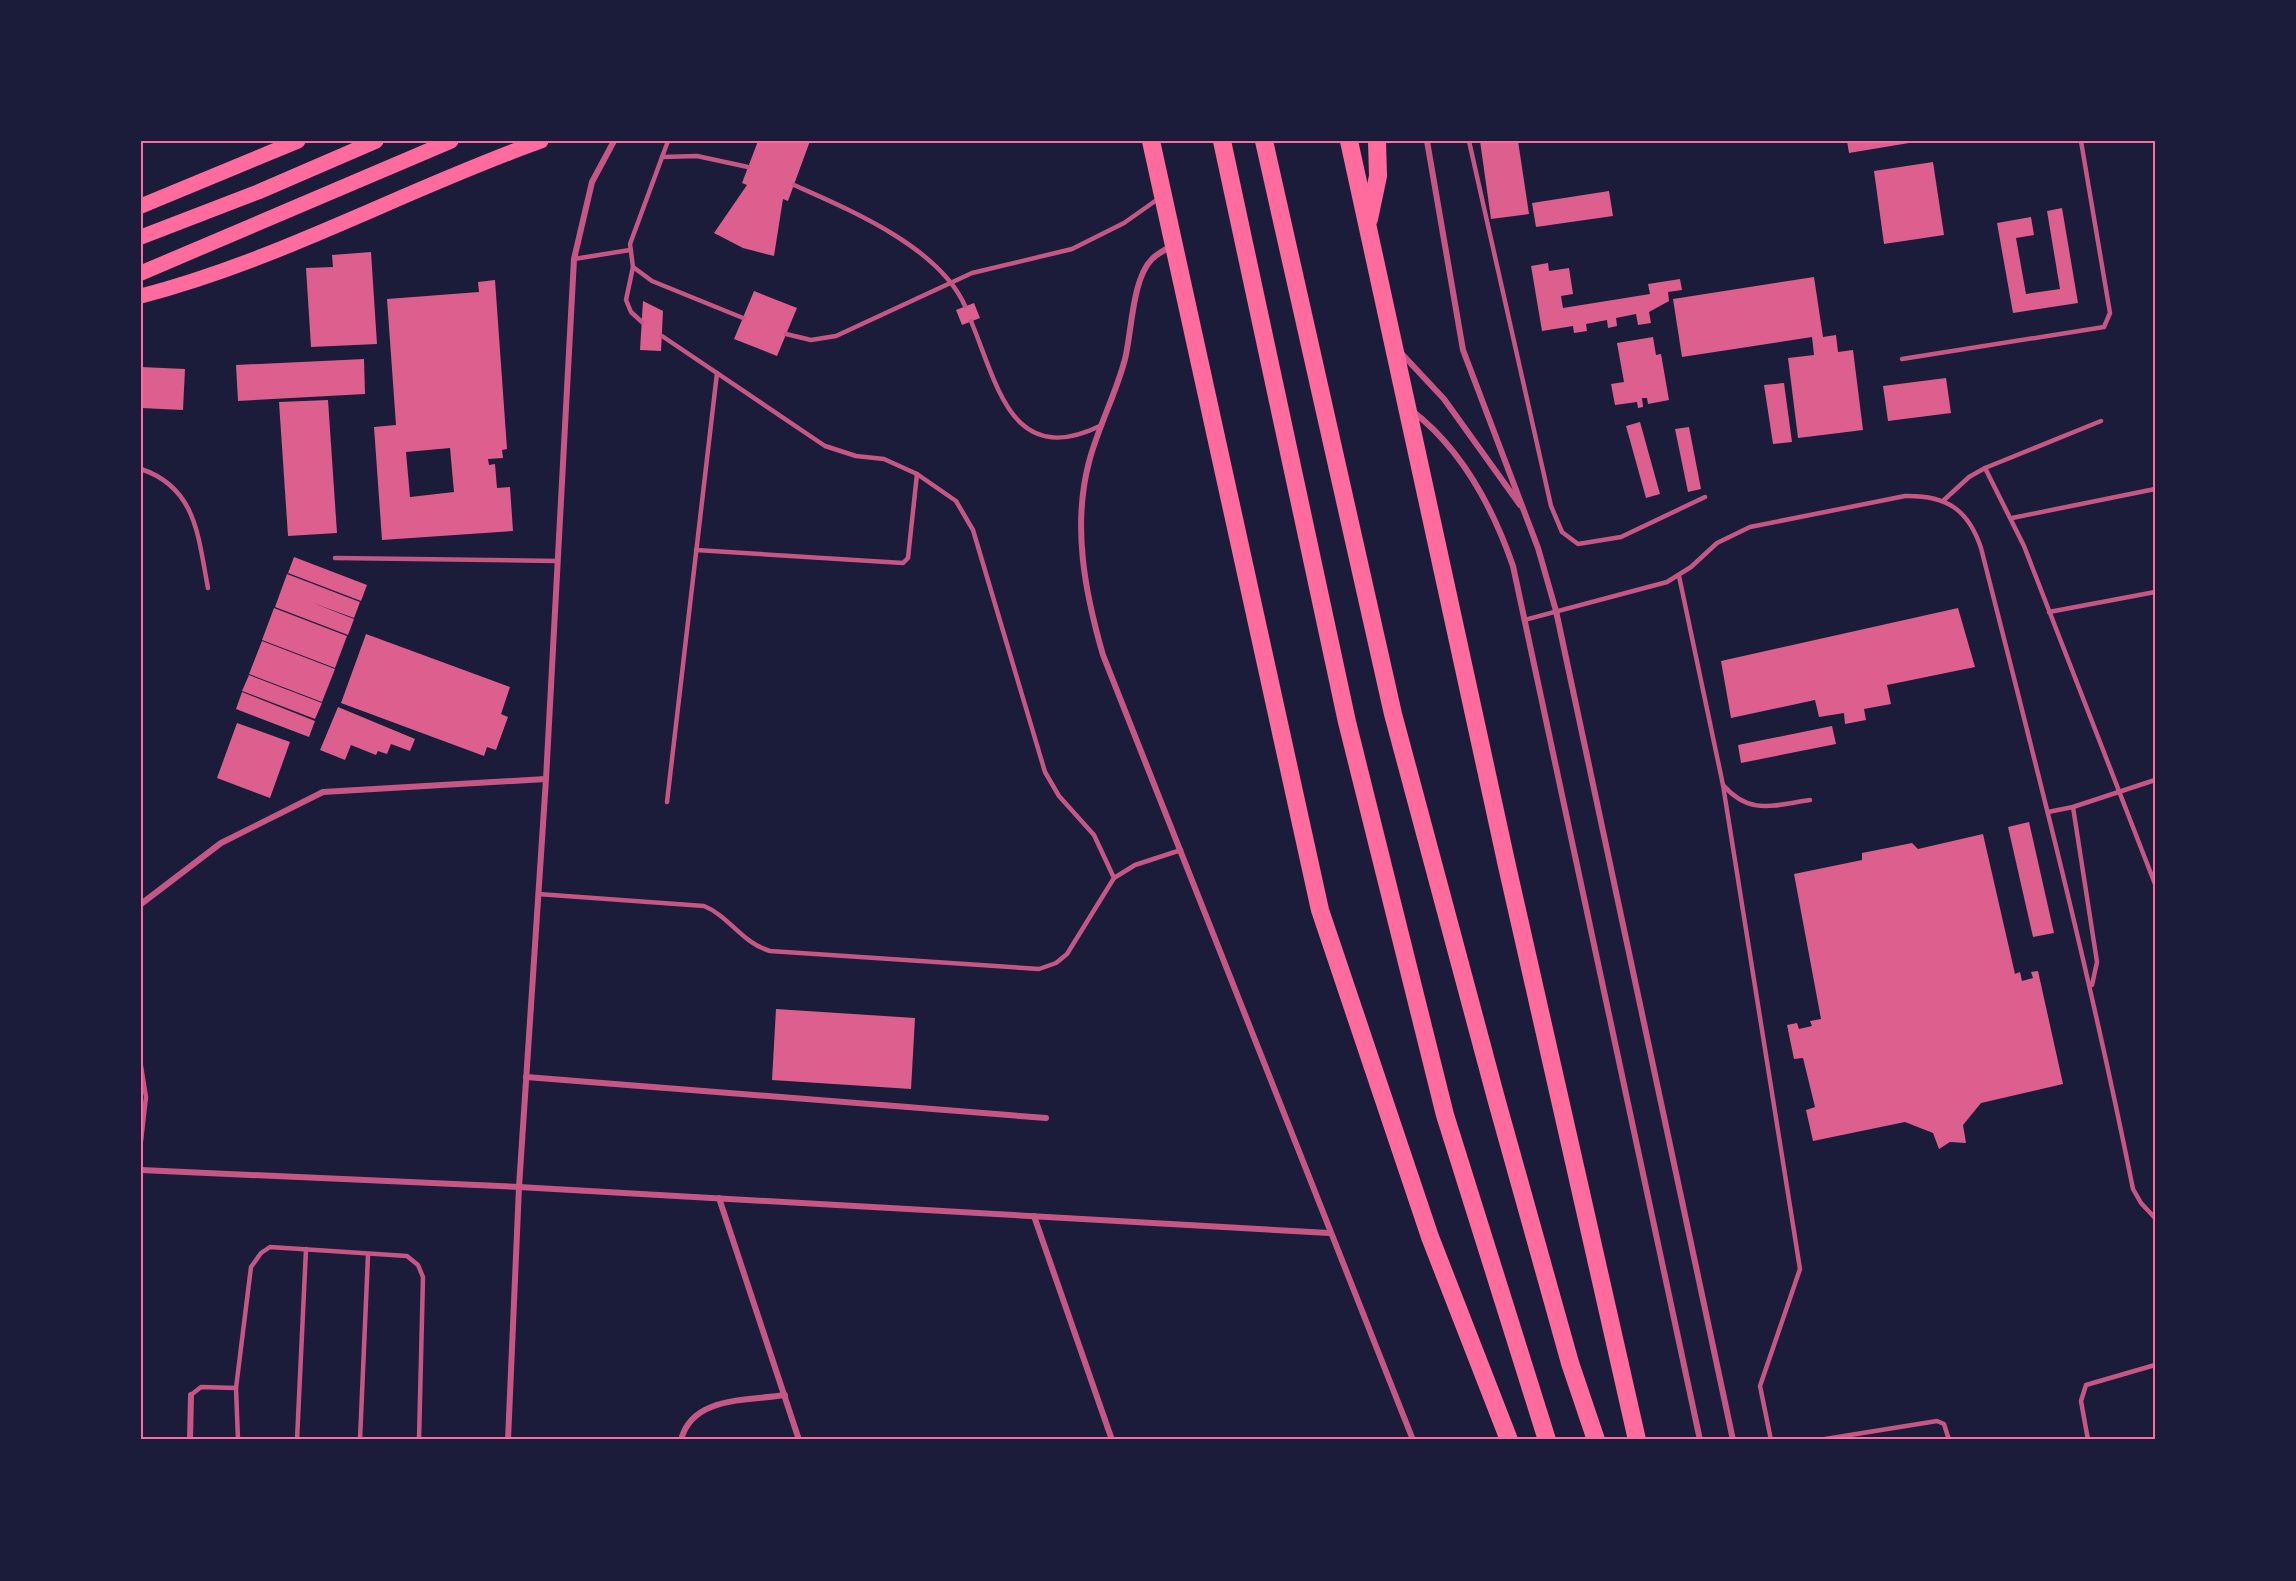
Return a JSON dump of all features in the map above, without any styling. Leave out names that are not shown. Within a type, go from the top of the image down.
[{"type":"highway","points":[[1222,141],[1347,722],[1445,1115],[1547,1440]]},
{"type":"highway","points":[[1264,141],[1393,714],[1497,1102],[1570,1363],[1596,1440]]},
{"type":"highway","points":[[1349,141],[1507,866],[1637,1440]]},
{"type":"highway","points":[[1368,224],[1378,176],[1377,141]]},
{"type":"highway","points":[[1150,142],[1320,910],[1430,1237],[1509,1440]]},
{"type":"main road","points":[[141,206],[298,141]]},
{"type":"main road","points":[[141,237],[258,192],[376,141]]},
{"type":"main road","points":[[141,273],[452,141]]},
{"type":"main road","points":[[141,296],[253,260],[359,217],[460,171],[541,141]]},
{"type":"street","points":[[508,1440],[519,1187],[546,779],[574,260],[592,182],[614,141]]},
{"type":"street","points":[[1426,141],[1463,350],[1527,516],[1556,611],[1733,1440]]},
{"type":"street","points":[[1174,244],[1153,258],[1142,275],[1121,374],[1089,462],[1083,500],[1081,539],[1091,614],[1103,655],[1329,1233],[1413,1440]]},
{"type":"street","points":[[1395,347],[1421,372],[1451,408],[1527,516]]},
{"type":"street","points":[[1408,407],[1440,437],[1482,495],[1513,566],[1700,1440]]},
{"type":"street","points":[[141,904],[221,843],[323,792],[546,779]]},
{"type":"street","points":[[526,1077],[1046,1118]]},
{"type":"street","points":[[141,1170],[519,1187],[1329,1233]]},
{"type":"street","points":[[719,1198],[799,1440]]},
{"type":"street","points":[[1034,1216],[1112,1440]]},
{"type":"street","points":[[190,1440],[191,1395]]},
{"type":"street","points":[[681,1440],[689,1420],[699,1410],[711,1406],[784,1395]]},
{"type":"lane","points":[[642,322],[631,312],[626,300],[633,267],[630,250],[633,233],[668,141]]},
{"type":"lane","points":[[1469,141],[1551,506],[1562,532],[1578,544],[1621,537],[1706,497]]},
{"type":"lane","points":[[1902,359],[2104,327],[2110,313],[2081,141]]},
{"type":"lane","points":[[662,157],[697,156],[748,167]]},
{"type":"lane","points":[[794,185],[878,225],[926,259],[951,282],[965,306]]},
{"type":"lane","points":[[786,334],[811,340],[836,336],[951,282],[995,267],[1043,258],[1071,249],[1124,223],[1163,195]]},
{"type":"lane","points":[[574,260],[630,250]]},
{"type":"lane","points":[[633,267],[652,281],[743,318]]},
{"type":"lane","points":[[971,321],[1004,401],[1022,425],[1039,435],[1058,439],[1078,436],[1102,425]]},
{"type":"lane","points":[[662,336],[825,446],[856,456],[884,459],[916,474],[956,501],[969,520],[1045,772],[1059,796],[1094,835],[1114,878]]},
{"type":"lane","points":[[667,802],[717,373]]},
{"type":"lane","points":[[1944,500],[1969,477],[1985,468],[2101,422]]},
{"type":"lane","points":[[1985,468],[2012,518],[2155,884]]},
{"type":"lane","points":[[141,469],[159,475],[175,487],[194,518],[208,588]]},
{"type":"lane","points":[[696,550],[903,563],[908,558],[916,474]]},
{"type":"lane","points":[[2012,518],[2155,489]]},
{"type":"lane","points":[[1524,620],[1660,584],[1679,576],[1717,543],[1750,527],[1905,496],[1924,496],[1944,500],[1963,514],[1975,532],[2048,812],[2091,989],[2133,1189],[2141,1203],[2155,1218]]},
{"type":"lane","points":[[335,558],[558,561]]},
{"type":"lane","points":[[1679,576],[1723,785],[1800,1269],[1760,1386],[1771,1440]]},
{"type":"lane","points":[[2049,612],[2155,592]]},
{"type":"lane","points":[[2048,812],[2073,807],[2155,780]]},
{"type":"lane","points":[[1723,785],[1735,798],[1757,807],[1810,800]]},
{"type":"lane","points":[[2073,807],[2097,962],[2091,989]]},
{"type":"lane","points":[[538,894],[704,906],[712,909],[744,939],[770,951],[1039,969],[1056,963],[1067,954],[1114,878],[1135,865],[1181,850]]},
{"type":"lane","points":[[141,1066],[146,1097],[141,1141]]},
{"type":"lane","points":[[238,1440],[236,1388],[251,1267],[261,1253],[270,1247],[407,1256],[418,1265],[423,1277],[419,1440]]},
{"type":"lane","points":[[297,1440],[306,1249]]},
{"type":"lane","points":[[360,1440],[368,1255]]},
{"type":"lane","points":[[2088,1440],[2081,1401],[2086,1385],[2155,1365]]},
{"type":"lane","points":[[191,1395],[201,1387],[236,1388]]},
{"type":"lane","points":[[1819,1440],[1937,1421],[1944,1424],[1949,1440]]},
{"type":"building","points":[[758,141],[810,141],[788,201],[783,199],[774,256],[743,248],[714,233],[747,185],[742,183]]},
{"type":"building","points":[[1480,141],[1518,141],[1529,214],[1491,219]]},
{"type":"building","points":[[1847,141],[1915,141],[1915,142],[1849,153]]},
{"type":"building","points":[[1933,162],[1944,235],[1884,244],[1874,171]]},
{"type":"building","points":[[1609,191],[1613,216],[1536,227],[1532,203]]},
{"type":"building","points":[[2062,208],[2078,303],[2013,313],[1997,223],[2031,217],[2034,235],[2016,238],[2026,294],[2060,289],[2047,211]]},
{"type":"building","points":[[371,252],[377,344],[311,347],[306,268],[333,267],[332,255]]},
{"type":"building","points":[[1548,263],[1549,271],[1569,268],[1573,294],[1561,296],[1563,308],[1650,294],[1648,284],[1680,279],[1682,290],[1668,292],[1669,301],[1649,312],[1651,323],[1638,325],[1636,314],[1616,318],[1617,326],[1608,328],[1607,320],[1586,324],[1587,331],[1574,333],[1573,326],[1542,331],[1531,266]]},
{"type":"building","points":[[1814,277],[1823,337],[1836,335],[1838,352],[1853,350],[1863,430],[1798,438],[1788,358],[1814,355],[1812,337],[1682,357],[1673,299]]},
{"type":"building","points":[[495,280],[507,449],[502,450],[503,458],[488,459],[489,465],[495,464],[497,488],[510,487],[513,531],[382,540],[374,427],[396,425],[387,299],[479,292],[478,282]],"holes":[[[450,448],[454,492],[410,497],[406,452]]]},
{"type":"building","points":[[754,291],[797,308],[777,356],[734,339]]},
{"type":"building","points":[[643,301],[663,311],[661,351],[640,350]]},
{"type":"building","points":[[974,303],[980,318],[962,325],[956,310]]},
{"type":"building","points":[[1653,337],[1656,355],[1661,354],[1669,400],[1648,404],[1647,398],[1642,398],[1643,407],[1638,408],[1637,402],[1615,405],[1611,384],[1624,382],[1617,343]]},
{"type":"building","points":[[364,359],[365,394],[238,401],[236,365]]},
{"type":"building","points":[[141,367],[185,369],[183,410],[141,408]]},
{"type":"building","points":[[1946,378],[1951,413],[1888,421],[1883,386]]},
{"type":"building","points":[[1784,383],[1792,442],[1773,444],[1764,385]]},
{"type":"building","points":[[328,400],[337,533],[288,536],[279,402]]},
{"type":"building","points":[[1640,422],[1660,494],[1646,498],[1626,426]]},
{"type":"building","points":[[1689,427],[1701,489],[1688,492],[1675,429]]},
{"type":"building","points":[[294,557],[367,585],[361,601],[288,573]]},
{"type":"building","points":[[287,574],[360,602],[354,618],[313,603],[354,619],[348,635],[275,607]]},
{"type":"building","points":[[274,608],[347,636],[335,668],[262,640]]},
{"type":"building","points":[[1958,608],[1975,667],[1887,685],[1891,704],[1864,709],[1866,720],[1845,724],[1844,713],[1819,717],[1815,700],[1731,718],[1721,661]]},
{"type":"building","points":[[366,634],[510,687],[501,714],[508,717],[496,750],[487,747],[484,756],[341,703]]},
{"type":"building","points":[[262,641],[335,669],[322,702],[249,674]]},
{"type":"building","points":[[249,675],[322,703],[315,719],[242,691]]},
{"type":"building","points":[[242,692],[315,721],[309,737],[236,709]]},
{"type":"building","points":[[338,707],[415,739],[410,751],[391,744],[387,754],[378,751],[376,755],[351,745],[345,760],[320,750]]},
{"type":"building","points":[[237,723],[290,742],[270,798],[217,778]]},
{"type":"building","points":[[1832,726],[1836,744],[1741,763],[1738,745]]},
{"type":"building","points":[[2029,822],[2054,933],[2033,937],[2008,827]]},
{"type":"building","points":[[1983,834],[2015,974],[2020,972],[2022,981],[2033,978],[2031,972],[2038,971],[2063,1084],[1981,1103],[1963,1125],[1966,1143],[1950,1142],[1939,1149],[1933,1133],[1905,1122],[1813,1141],[1806,1110],[1815,1107],[1803,1058],[1794,1059],[1787,1025],[1797,1023],[1799,1029],[1812,1026],[1810,1021],[1821,1019],[1794,874],[1862,860],[1862,853],[1912,843],[1918,849]]},
{"type":"building","points":[[776,1009],[915,1018],[911,1089],[772,1080]]}]
